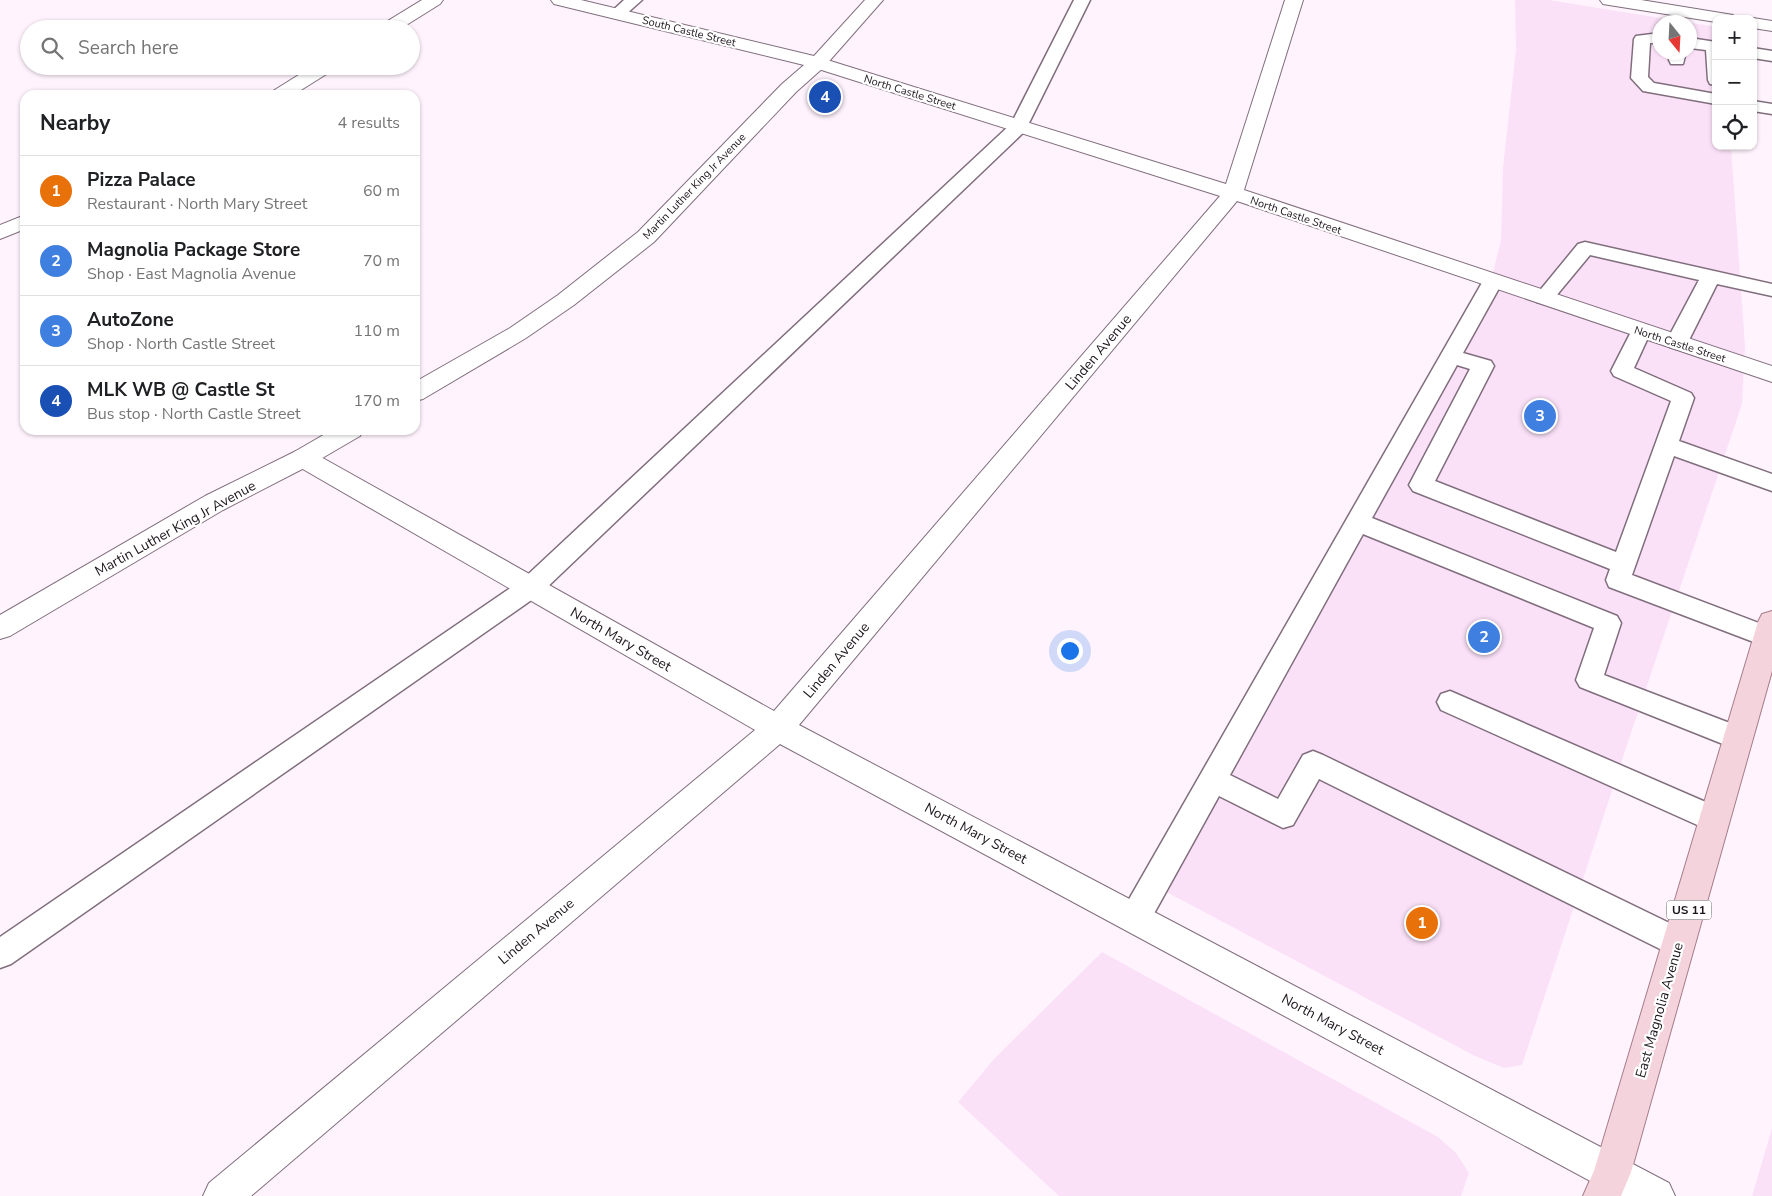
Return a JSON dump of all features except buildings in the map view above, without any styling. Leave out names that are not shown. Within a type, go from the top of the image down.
[{"type":"main road","name":"East Magnolia Avenue","points":[[1607,1184],[1770,629]]},
{"type":"street","points":[[402,20],[434,0]]},
{"type":"street","name":"South Castle Street","points":[[560,0],[818,63]]},
{"type":"street","name":"Martin Luther King Jr Avenue","points":[[420,390],[518,333],[566,300],[639,242],[789,88],[818,63],[874,0]]},
{"type":"street","name":"Linden Avenue","points":[[222,1196],[778,728],[1233,194],[1294,0]]},
{"type":"street","points":[[1609,0],[1712,17]]},
{"type":"street","points":[[1757,24],[1772,26]]},
{"type":"street","name":"North Castle Street","points":[[818,63],[1233,194],[1772,374]]},
{"type":"street","points":[[288,90],[312,75]]},
{"type":"street","points":[[0,233],[20,223]]},
{"type":"street","name":"Martin Luther King Jr Avenue","points":[[0,628],[214,503],[303,458],[342,435]]},
{"type":"street","name":"North Mary Street","points":[[303,458],[778,728],[1135,918],[1607,1184],[1656,1196]]},
{"type":"lane","points":[[618,13],[634,0]]},
{"type":"lane","points":[[0,954],[531,587],[1019,127],[1082,0]]},
{"type":"lane","points":[[1652,38],[1642,39],[1639,78],[1649,87],[1712,98]]},
{"type":"lane","points":[[1697,44],[1712,47]]},
{"type":"lane","points":[[1757,54],[1772,56]]},
{"type":"lane","points":[[1677,62],[1677,92]]},
{"type":"lane","points":[[1757,107],[1772,110]]},
{"type":"lane","points":[[1544,298],[1585,248],[1772,290]]},
{"type":"lane","points":[[1676,342],[1711,276]]},
{"type":"lane","points":[[1135,918],[1493,281]]},
{"type":"lane","points":[[1641,331],[1622,372],[1683,398],[1618,580],[1770,629]]},
{"type":"lane","points":[[1451,356],[1483,366],[1421,485],[1624,565]]},
{"type":"lane","points":[[1666,444],[1772,483]]},
{"type":"lane","points":[[1358,522],[1608,623],[1589,680],[1738,738]]},
{"type":"lane","points":[[1450,702],[1714,819]]},
{"type":"lane","points":[[1213,780],[1283,816],[1313,763],[1679,943]]},
{"type":"shaded area","points":[[1515,0],[1549,0],[1652,17],[1652,60],[1697,60],[1697,24],[1712,26],[1712,150],[1731,150],[1745,346],[1742,404],[1522,1065],[1504,1068],[1475,1056],[1157,887],[1486,299],[1501,241],[1503,168],[1516,49]]},
{"type":"shaded area","points":[[1102,952],[1438,1137],[1456,1153],[1469,1173],[1461,1196],[1059,1196],[958,1102],[994,1059]]},
{"type":"shaded area","points":[[1772,1128],[1772,1196],[1752,1196],[1755,1186]]},
{"type":"place","name":"MLK WB @ Castle St","points":[[825,97]]},
{"type":"place","name":"AutoZone","points":[[1540,416]]},
{"type":"place","name":"Magnolia Package Store","points":[[1484,637]]},
{"type":"place","name":"Pizza Palace","points":[[1422,923]]}]
